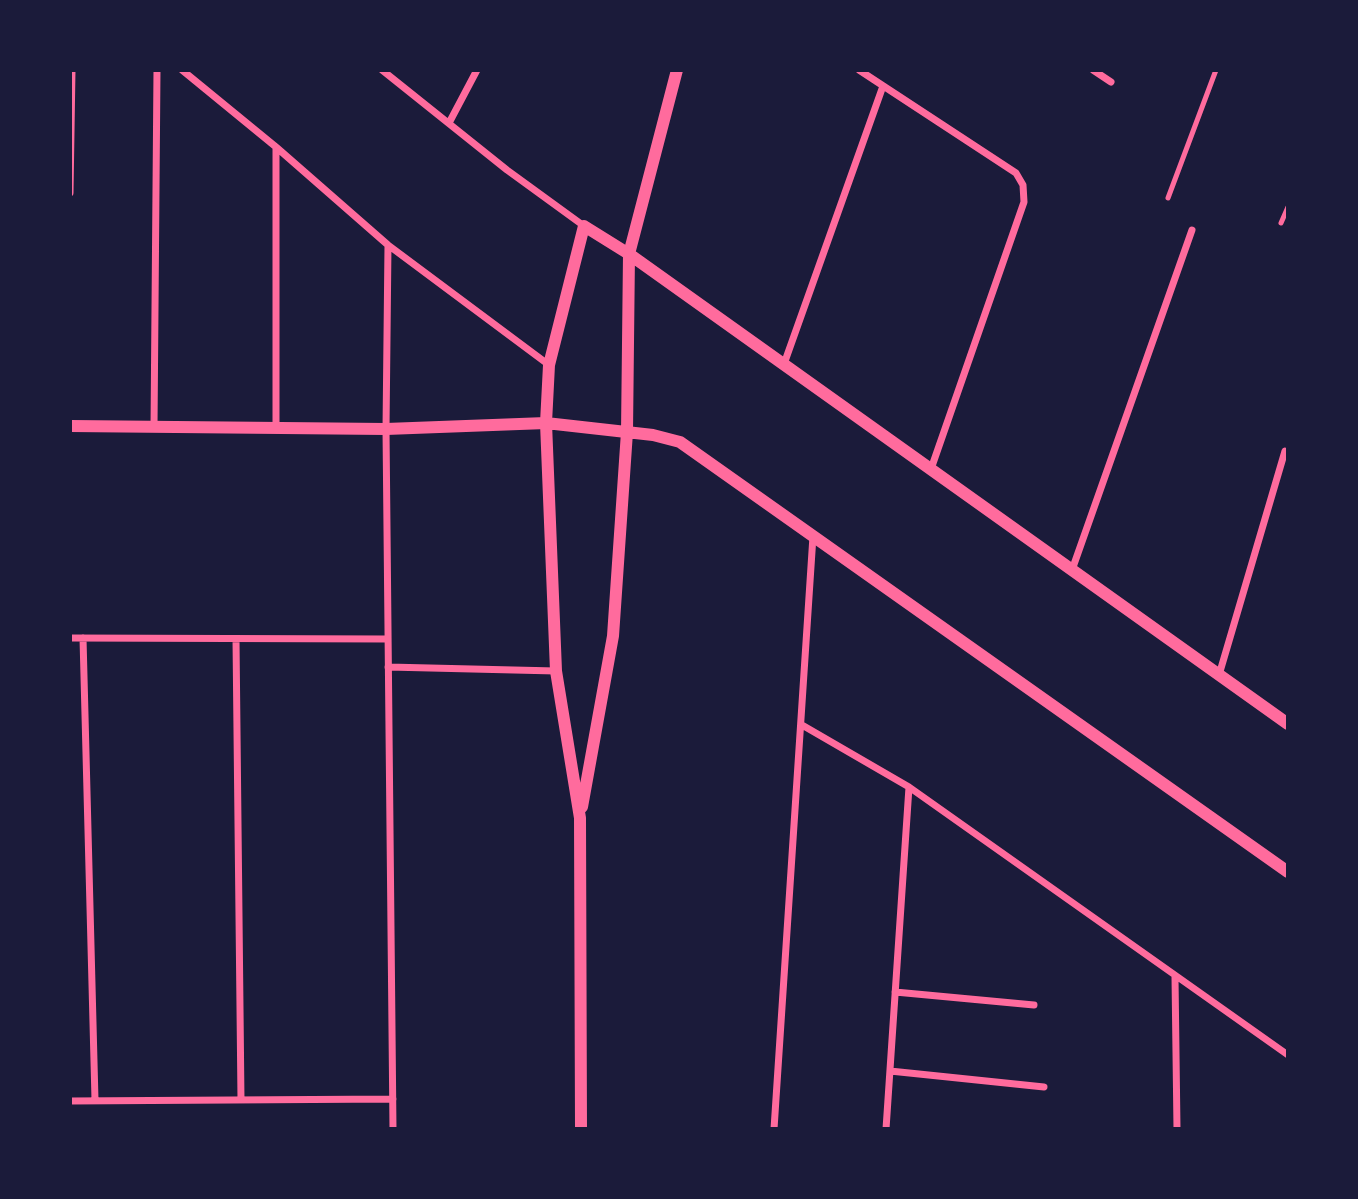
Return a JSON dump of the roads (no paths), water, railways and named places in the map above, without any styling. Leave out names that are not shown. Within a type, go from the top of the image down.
[{"type":"street","points":[[70,193],[72,70]]},
{"type":"street","points":[[154,427],[157,70]]},
{"type":"street","points":[[182,70],[388,245],[549,365]]},
{"type":"street","points":[[382,70],[584,226],[629,254],[1288,724]]},
{"type":"street","points":[[449,123],[477,70]]},
{"type":"street","points":[[580,818],[613,636],[627,432],[629,254],[677,70]]},
{"type":"street","points":[[859,70],[1016,173],[1023,185],[1024,202],[931,469]]},
{"type":"street","points":[[1094,70],[1111,82]]},
{"type":"street","points":[[784,364],[883,86]]},
{"type":"street","points":[[276,148],[276,428]]},
{"type":"street","points":[[582,1129],[580,818],[556,671],[546,423],[549,365],[584,226]]},
{"type":"street","points":[[1072,570],[1192,230]]},
{"type":"street","points":[[388,245],[386,429],[393,1129]]},
{"type":"street","points":[[70,426],[386,429],[546,423],[627,432],[680,442],[814,534],[1288,872]]},
{"type":"street","points":[[1219,675],[1285,451]]},
{"type":"street","points":[[774,1129],[814,534]]},
{"type":"street","points":[[70,638],[388,639]]},
{"type":"street","points":[[83,638],[95,1100]]},
{"type":"street","points":[[236,639],[241,1100]]},
{"type":"street","points":[[388,667],[556,671]]},
{"type":"street","points":[[802,725],[909,787],[1288,1055]]},
{"type":"street","points":[[886,1129],[909,787]]},
{"type":"street","points":[[1175,977],[1177,1129]]},
{"type":"street","points":[[895,992],[1034,1006]]},
{"type":"street","points":[[890,1071],[1044,1087]]},
{"type":"street","points":[[70,1101],[393,1099]]},
{"type":"lane","points":[[1168,198],[1216,70]]},
{"type":"lane","points":[[1281,223],[1288,208]]}]
